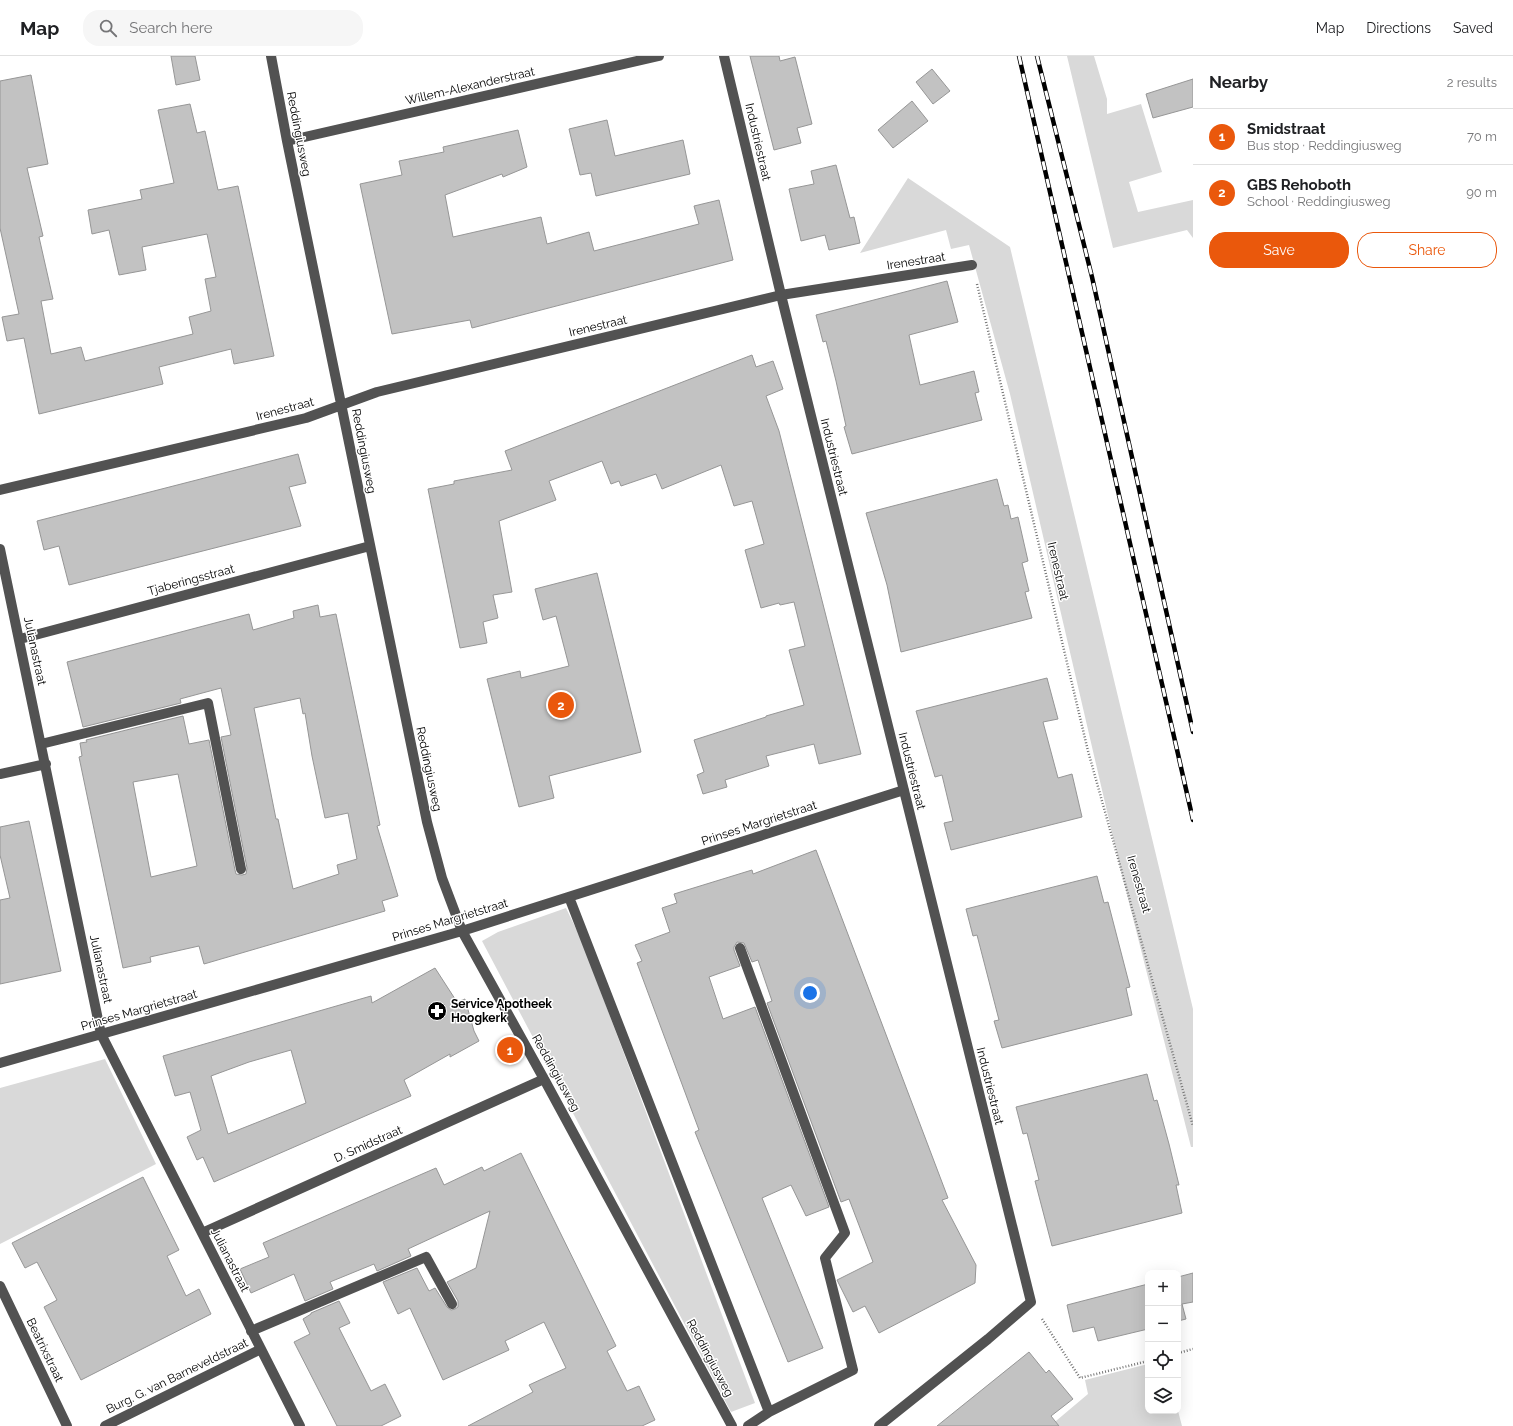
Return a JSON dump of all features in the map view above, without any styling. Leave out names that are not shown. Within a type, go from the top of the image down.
[{"type":"street","name":"Reddingiusweg","points":[[271,56],[287,141],[427,822],[442,878],[462,931],[732,1426]]},
{"type":"street","name":"Willem-Alexanderstraat","points":[[287,141],[659,56]]},
{"type":"street","name":"Industriestraat","points":[[724,56],[781,295],[1031,1302]]},
{"type":"street","name":"Irenestraat","points":[[0,490],[306,418],[377,392],[781,295],[972,265]]},
{"type":"street","name":"Tjaberingsstraat","points":[[20,639],[370,546]]},
{"type":"street","name":"Julianastraat","points":[[0,549],[20,639],[101,1034],[300,1426]]},
{"type":"street","points":[[41,744],[208,703],[241,869]]},
{"type":"street","points":[[0,774],[46,764]]},
{"type":"street","name":"Prinses Margrietstraat","points":[[0,1063],[462,931],[904,790]]},
{"type":"street","points":[[569,897],[769,1412]]},
{"type":"street","points":[[740,948],[845,1233],[824,1258],[853,1370],[769,1412],[748,1426]]},
{"type":"street","name":"D. Smidstraat","points":[[202,1233],[544,1079]]},
{"type":"street","points":[[251,1331],[426,1256],[452,1304]]},
{"type":"street","name":"Beatrixstraat","points":[[0,1286],[67,1426]]},
{"type":"street","points":[[880,1426],[1031,1302]]},
{"type":"street","name":"Burg. G. van Barneveldstraat","points":[[105,1426],[261,1349]]},
{"type":"path","name":"Irenestraat","points":[[972,265],[1088,751],[1193,1126]]},
{"type":"path","points":[[1031,1302],[1080,1378],[1145,1362]]},
{"type":"path","points":[[1181,1352],[1193,1350]]},
{"type":"shaded area","points":[[1067,56],[1094,56],[1107,99],[1107,114],[1141,104],[1162,172],[1129,182],[1138,212],[1193,200],[1193,238],[1187,230],[1113,248]]},
{"type":"shaded area","points":[[908,178],[1010,247],[1193,1009],[1193,1147],[1191,1147],[1119,863],[1010,394],[969,245],[951,249],[946,230],[860,253]]},
{"type":"shaded area","points":[[566,908],[581,939],[755,1403],[731,1412],[482,941],[498,932]]},
{"type":"shaded area","points":[[105,1059],[156,1164],[0,1244],[0,1088]]},
{"type":"shaded area","points":[[1145,1365],[1145,1414],[1179,1414],[1182,1426],[1050,1426],[1088,1394],[1085,1380]]},
{"type":"building","points":[[171,56],[195,56],[200,80],[176,85]]},
{"type":"building","points":[[750,56],[779,56],[780,61],[795,57],[812,124],[797,128],[801,143],[774,150]]},
{"type":"building","points":[[932,69],[950,91],[933,104],[916,82]]},
{"type":"building","points":[[31,75],[48,164],[27,168],[43,236],[39,237],[53,299],[41,301],[51,354],[81,347],[85,361],[193,334],[189,317],[211,311],[205,279],[216,277],[207,234],[142,247],[146,270],[119,275],[109,230],[92,234],[88,210],[142,199],[140,190],[174,183],[158,110],[190,104],[197,133],[205,131],[218,190],[238,186],[274,356],[234,364],[231,349],[159,367],[163,384],[39,414],[24,338],[7,341],[2,317],[19,314],[0,228],[0,81]]},
{"type":"building","points":[[1193,79],[1193,107],[1153,118],[1146,94]]},
{"type":"building","points":[[912,101],[928,121],[893,148],[878,130]]},
{"type":"building","points":[[607,120],[615,156],[683,140],[690,174],[596,196],[591,173],[580,175],[569,129]]},
{"type":"building","points":[[518,130],[527,167],[503,177],[502,174],[445,195],[453,237],[541,217],[547,244],[589,232],[594,251],[699,224],[694,206],[719,200],[733,260],[472,328],[470,320],[392,334],[360,184],[402,175],[399,161],[444,152],[443,147]]},
{"type":"building","points":[[836,165],[850,218],[854,217],[860,243],[829,250],[825,235],[801,241],[789,189],[814,184],[811,171]]},
{"type":"building","points":[[947,281],[958,322],[909,335],[920,385],[974,371],[979,392],[975,393],[982,420],[852,454],[844,427],[846,426],[826,341],[823,342],[816,315]]},
{"type":"building","points":[[752,355],[756,367],[773,361],[783,389],[766,396],[779,431],[861,754],[819,764],[814,744],[766,756],[769,766],[725,780],[727,787],[703,794],[697,775],[704,772],[694,740],[804,705],[789,650],[805,646],[794,602],[780,605],[779,603],[761,608],[745,550],[764,544],[752,501],[734,506],[721,465],[662,489],[656,474],[621,486],[619,481],[611,484],[602,461],[549,481],[556,500],[499,521],[512,592],[493,595],[498,618],[483,622],[487,643],[460,648],[428,489],[454,484],[454,481],[512,470],[505,451]]},
{"type":"building","points":[[298,454],[306,483],[289,487],[301,526],[69,585],[59,546],[44,550],[37,521]]},
{"type":"building","points":[[997,479],[1004,506],[1008,505],[1011,519],[1018,517],[1028,561],[1022,563],[1029,591],[1025,592],[1032,618],[901,652],[887,585],[866,513]]},
{"type":"building","points":[[597,573],[641,752],[549,776],[554,798],[519,807],[487,679],[520,671],[521,678],[569,666],[556,616],[543,620],[535,589]]},
{"type":"building","points":[[318,605],[320,617],[336,614],[380,825],[377,826],[398,896],[382,901],[385,911],[204,964],[199,946],[150,957],[151,962],[123,968],[79,757],[82,756],[80,743],[87,742],[86,740],[183,716],[189,744],[209,740],[235,870],[236,874],[242,875],[246,874],[247,868],[221,737],[231,735],[221,688],[180,699],[181,703],[83,727],[67,662],[249,614],[253,630],[294,618],[293,611]],"holes":[[[300,698],[303,714],[305,713],[325,818],[348,813],[357,859],[337,865],[339,874],[293,889],[278,819],[276,819],[254,708]],[[178,774],[197,866],[151,877],[133,782]]]},
{"type":"building","points":[[1047,678],[1058,719],[1043,722],[1058,778],[1072,774],[1082,817],[951,850],[944,823],[953,821],[942,775],[935,777],[916,711]]},
{"type":"building","points":[[29,821],[61,971],[0,984],[0,900],[10,898],[0,855],[0,827]]},
{"type":"building","points":[[816,850],[948,1198],[942,1200],[976,1265],[975,1283],[879,1333],[865,1306],[853,1312],[837,1280],[873,1262],[849,1199],[841,1202],[767,1003],[772,1001],[758,960],[752,962],[744,943],[737,942],[734,950],[740,966],[709,977],[723,1019],[755,1007],[829,1207],[806,1216],[791,1185],[762,1198],[823,1348],[788,1362],[695,1132],[699,1130],[637,963],[642,961],[635,945],[670,932],[662,908],[677,903],[674,894],[752,870],[753,874]]},
{"type":"building","points":[[1097,876],[1104,903],[1108,902],[1130,987],[1126,988],[1132,1015],[1002,1048],[994,1021],[999,1020],[977,935],[973,936],[966,909]]},
{"type":"building","points":[[435,968],[457,1002],[465,999],[474,1031],[479,1041],[450,1057],[450,1054],[404,1080],[411,1096],[214,1182],[203,1157],[197,1160],[187,1137],[201,1130],[190,1092],[175,1096],[163,1056],[371,996],[372,1003]],"holes":[[[291,1050],[306,1103],[228,1134],[211,1076],[249,1062]]]},
{"type":"building","points":[[1147,1074],[1154,1101],[1157,1100],[1169,1144],[1179,1185],[1176,1185],[1182,1213],[1052,1246],[1035,1181],[1039,1180],[1027,1133],[1023,1134],[1016,1107]]},
{"type":"building","points":[[521,1153],[616,1346],[607,1351],[627,1391],[639,1386],[655,1420],[642,1426],[468,1426],[533,1392],[529,1385],[566,1368],[544,1322],[505,1341],[509,1350],[443,1380],[410,1308],[398,1314],[383,1282],[417,1268],[429,1291],[435,1288],[447,1307],[451,1310],[455,1309],[458,1307],[458,1301],[447,1282],[476,1268],[490,1211],[408,1249],[411,1256],[377,1271],[374,1264],[330,1282],[333,1289],[305,1301],[294,1274],[251,1293],[240,1269],[269,1257],[263,1243],[436,1168],[444,1185],[482,1167],[484,1171]]},
{"type":"building","points":[[143,1177],[179,1250],[167,1256],[186,1296],[199,1289],[211,1314],[81,1380],[44,1307],[57,1300],[37,1262],[25,1268],[12,1243]]},
{"type":"building","points":[[1193,1273],[1193,1302],[1182,1304],[1186,1319],[1181,1320],[1181,1306],[1181,1276]]},
{"type":"building","points":[[1145,1285],[1145,1330],[1098,1341],[1094,1327],[1073,1332],[1067,1305]]},
{"type":"building","points":[[339,1301],[350,1323],[339,1328],[371,1391],[385,1384],[401,1416],[381,1426],[337,1426],[294,1342],[310,1334],[303,1319],[311,1313]]},
{"type":"building","points":[[1029,1352],[1046,1373],[1049,1370],[1073,1399],[1051,1416],[1059,1426],[937,1426]]},
{"type":"railway","points":[[1019,56],[1193,820]]},
{"type":"railway","points":[[1037,56],[1092,277],[1193,732]]},
{"type":"place","name":"GBS Rehoboth","points":[[561,705]]},
{"type":"place","name":"Service Apotheek Hoogkerk","points":[[437,1011]]},
{"type":"place","name":"Smidstraat","points":[[510,1050]]}]
